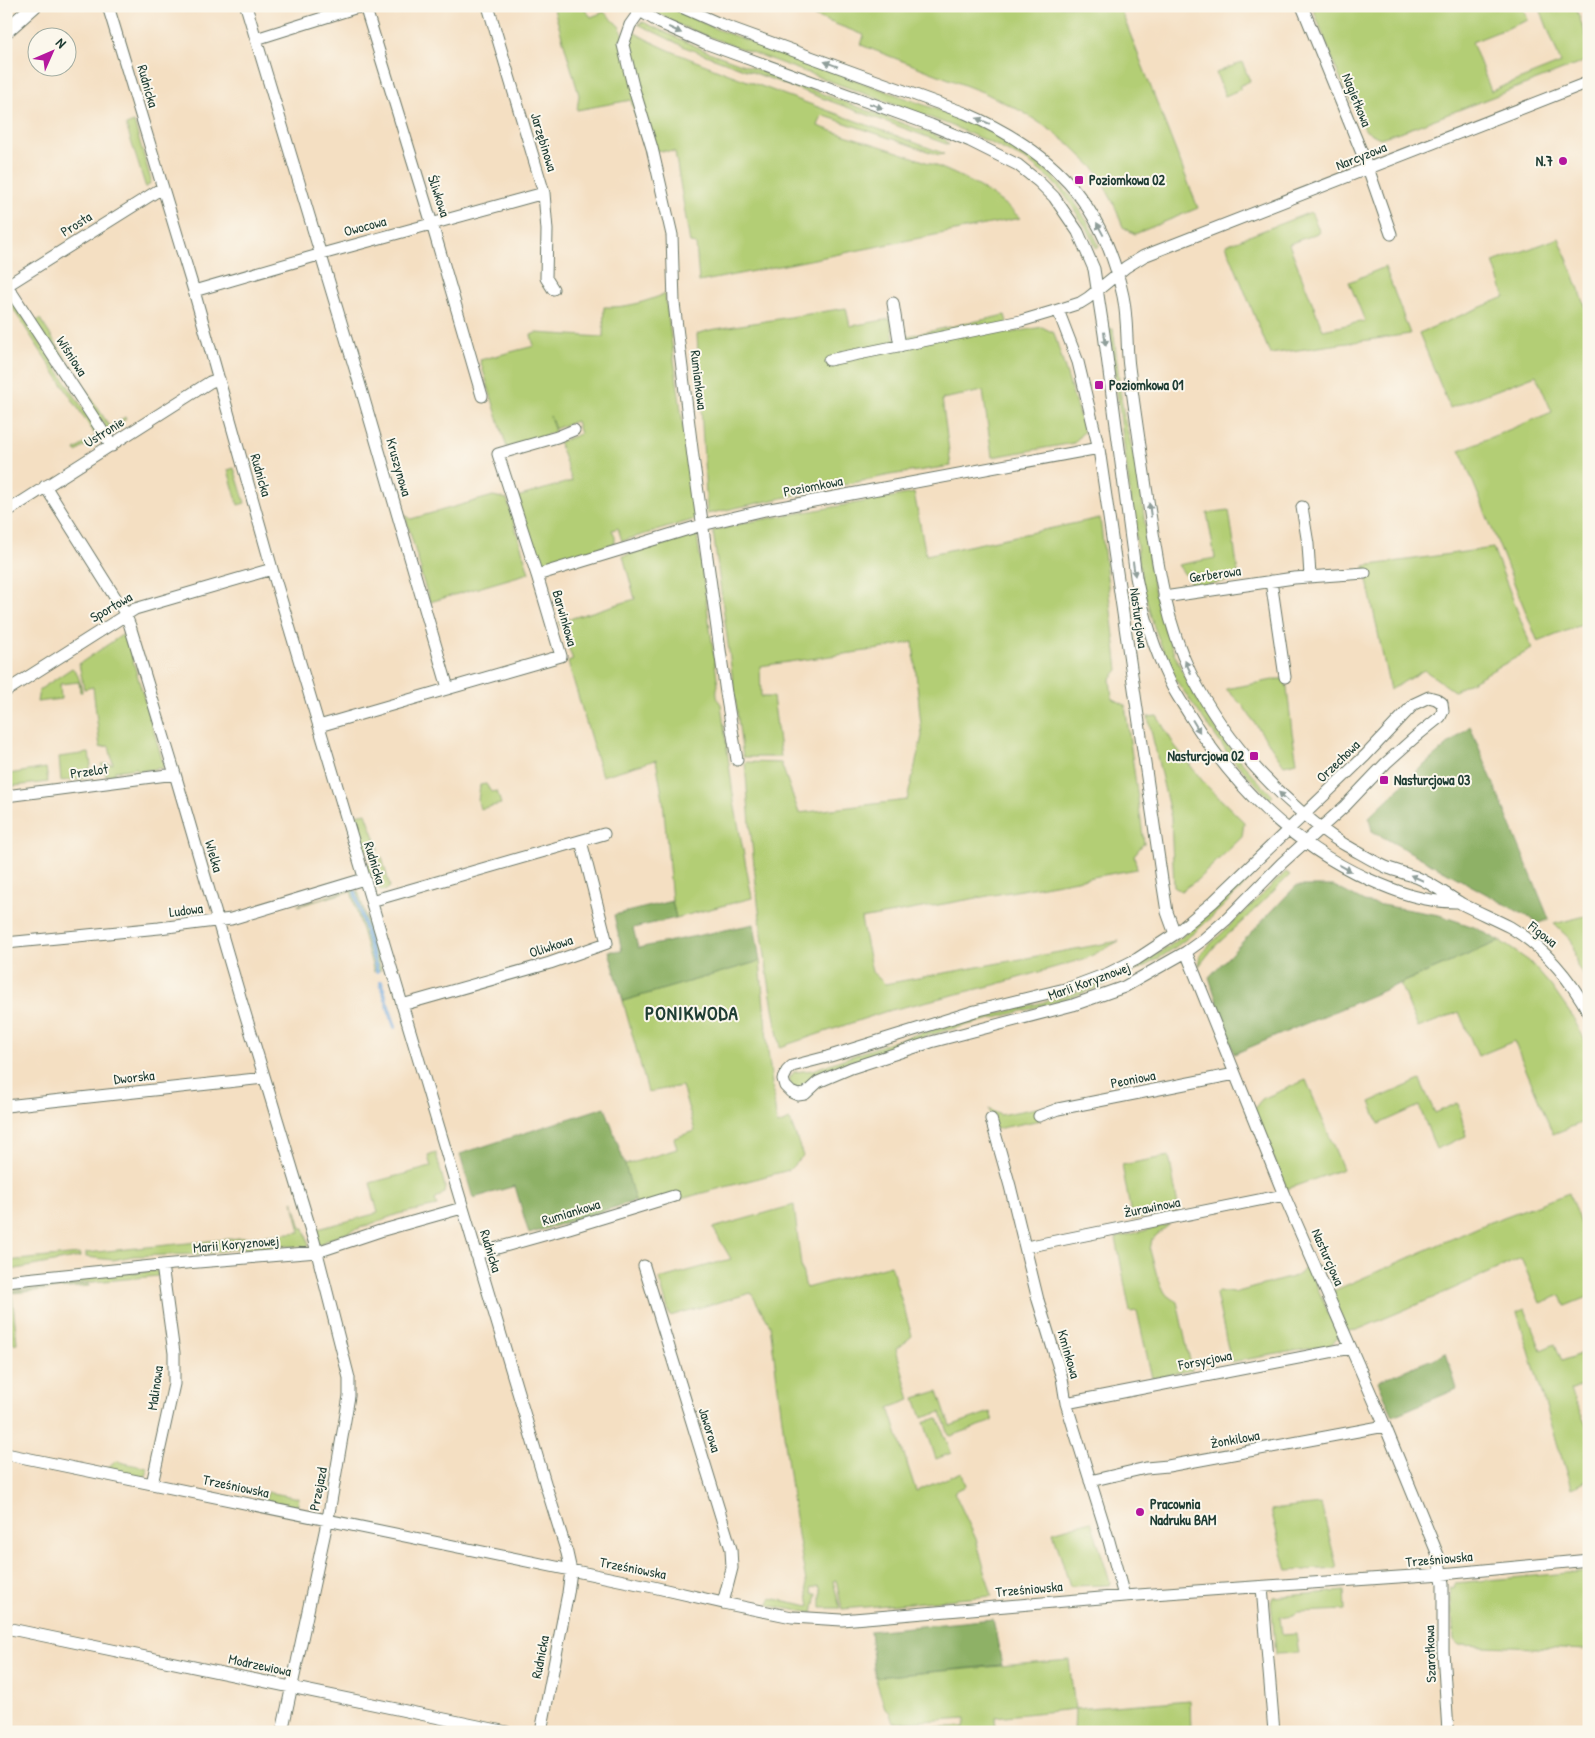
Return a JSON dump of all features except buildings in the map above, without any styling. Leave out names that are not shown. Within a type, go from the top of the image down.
[{"type":"street","points":[[6,31],[34,6]]},
{"type":"street","name":"Rudnicka","points":[[108,6],[194,291],[272,569],[462,1208],[567,1553],[571,1571],[568,1593],[541,1732]]},
{"type":"street","points":[[246,6],[320,254]]},
{"type":"street","name":"Śliwkowa","points":[[256,39],[363,6],[432,224],[482,396]]},
{"type":"street","name":"Jarzębinowa","points":[[488,6],[544,193],[547,230],[546,278],[553,289]]},
{"type":"street","name":"Figowa","points":[[679,6],[730,27],[993,125],[1024,143],[1048,161],[1064,177],[1083,200],[1106,242],[1117,274],[1123,298],[1126,345],[1134,404],[1164,597],[1172,626],[1189,669],[1202,696],[1220,725],[1265,779],[1304,814],[1345,845],[1387,867],[1417,878],[1447,894],[1510,928],[1546,953],[1567,978],[1589,1013]]},
{"type":"street","name":"Nagietkowa","points":[[1302,6],[1368,168],[1392,234]]},
{"type":"street","name":"Figowa","points":[[636,9],[660,23],[705,43],[970,141],[1018,165],[1054,197],[1078,232],[1094,269],[1140,600],[1152,640],[1170,684],[1205,741],[1242,786],[1288,830],[1346,869],[1398,892],[1427,900],[1459,902]]},
{"type":"street","name":"Rumiankowa","points":[[636,9],[623,44],[633,86],[652,148],[672,235],[674,303],[702,525],[737,760]]},
{"type":"street","name":"Narcyzowa","points":[[829,360],[1021,321],[1080,303],[1144,256],[1589,82]]},
{"type":"street","name":"Prosta","points":[[7,285],[162,188]]},
{"type":"street","name":"Owocowa","points":[[194,291],[320,254],[544,193]]},
{"type":"street","name":"Kruszynowa","points":[[320,254],[448,688]]},
{"type":"street","name":"Wiśniowa","points":[[7,285],[112,446]]},
{"type":"street","points":[[893,303],[900,346]]},
{"type":"street","name":"Nasturcjowa","points":[[1058,310],[1078,362],[1099,448],[1167,912],[1175,934]]},
{"type":"street","name":"Ustronie","points":[[6,512],[210,382],[219,379]]},
{"type":"street","name":"Barwinkowa","points":[[319,726],[561,656],[498,454],[557,437],[574,430]]},
{"type":"street","name":"Poziomkowa","points":[[537,575],[702,525],[765,510],[1099,448]]},
{"type":"street","name":"Wielka","points":[[46,486],[125,613],[175,774],[217,921],[317,1252]]},
{"type":"street","points":[[1302,507],[1308,544],[1310,576]]},
{"type":"street","name":"Sportowa","points":[[6,691],[125,613],[143,606],[272,569]]},
{"type":"street","name":"Gerberowa","points":[[1164,597],[1310,576],[1365,573]]},
{"type":"street","points":[[1271,581],[1285,677]]},
{"type":"street","name":"Orzechowa","points":[[1288,830],[1420,700],[1432,697],[1442,703],[1444,708],[1440,717],[1386,763],[1321,828]]},
{"type":"street","name":"Przelot","points":[[6,796],[175,774]]},
{"type":"street","name":"Marii Koryznowej","points":[[1288,830],[1213,902],[1175,934],[1109,973],[1069,988],[939,1021],[827,1057],[805,1061],[790,1067],[786,1071],[783,1079],[785,1086],[791,1092],[798,1095],[805,1094],[818,1082],[851,1068],[931,1042],[1073,1005],[1124,986],[1186,952],[1204,939],[1227,919],[1304,842],[1321,828]]},
{"type":"street","points":[[371,901],[604,834]]},
{"type":"street","name":"Oliwkowa","points":[[402,1005],[550,963],[608,943],[581,841]]},
{"type":"street","name":"Ludowa","points":[[6,943],[231,919],[364,879]]},
{"type":"street","name":"Nasturcjowa","points":[[1186,952],[1284,1195],[1385,1426],[1438,1555],[1442,1574]]},
{"type":"street","name":"Peoniowa","points":[[1039,1116],[1058,1109],[1235,1074]]},
{"type":"street","name":"Dworska","points":[[6,1106],[264,1078]]},
{"type":"street","name":"Kminkowa","points":[[990,1119],[1026,1248],[1038,1300],[1062,1378],[1066,1403],[1124,1596]]},
{"type":"street","name":"Żurawinowa","points":[[1026,1248],[1284,1195]]},
{"type":"street","name":"Rumiankowa","points":[[476,1254],[674,1196]]},
{"type":"street","name":"Marii Koryznowej","points":[[6,1281],[317,1252],[380,1231],[462,1208]]},
{"type":"street","name":"Przejazd","points":[[282,1732],[346,1420],[350,1386],[348,1368],[317,1252]]},
{"type":"street","name":"Malinowa","points":[[152,1484],[174,1384],[174,1353],[162,1265]]},
{"type":"street","name":"Jaworowa","points":[[644,1266],[731,1549],[732,1568],[723,1603]]},
{"type":"street","name":"Forsycjowa","points":[[1066,1403],[1350,1348]]},
{"type":"street","name":"Żonkilowa","points":[[1090,1481],[1146,1468],[1168,1466],[1385,1426]]},
{"type":"street","name":"Trześniowska","points":[[6,1454],[792,1617],[842,1620],[1124,1596],[1442,1574],[1589,1560]]},
{"type":"street","name":"Szarotkowa","points":[[1442,1574],[1443,1651],[1448,1732]]},
{"type":"street","points":[[1262,1586],[1274,1732]]},
{"type":"street","name":"Modrzewiowa","points":[[6,1628],[507,1732]]},
{"type":"green space","points":[[553,6],[582,6],[591,17],[604,12],[619,26],[628,43],[632,31],[666,49],[726,73],[940,152],[944,154],[939,155],[822,115],[818,126],[944,169],[984,190],[1020,218],[699,282],[696,244],[690,243],[675,152],[645,149],[631,100],[577,110],[579,95]]},
{"type":"green space","points":[[644,6],[666,6],[716,29],[968,121],[999,136],[1033,159],[1060,184],[1082,213],[1099,246],[1096,248],[1089,232],[1064,194],[1050,179],[1029,162],[950,125],[679,25]]},
{"type":"green space","points":[[788,6],[1116,6],[1120,8],[1198,208],[1135,234],[1123,227],[1113,202],[1096,170],[1069,144],[1052,131],[1023,112],[985,93],[861,45],[864,35]]},
{"type":"green space","points":[[1312,6],[1527,6],[1523,8],[1528,20],[1472,42],[1491,91],[1561,63],[1539,6],[1575,6],[1589,43],[1589,56],[1581,63],[1409,129],[1380,138],[1366,131],[1339,76]]},
{"type":"green space","points":[[643,22],[706,51],[945,139],[949,145],[687,48],[638,24]]},
{"type":"green space","points":[[1242,62],[1250,81],[1239,86],[1241,89],[1225,96],[1216,73]]},
{"type":"green space","points":[[134,122],[151,180],[146,188],[126,125]]},
{"type":"green space","points":[[1311,212],[1320,232],[1289,244],[1323,330],[1365,321],[1349,282],[1385,267],[1410,334],[1270,354],[1226,245]]},
{"type":"green space","points":[[1559,238],[1589,315],[1589,622],[1538,642],[1460,450],[1552,412],[1536,375],[1450,408],[1419,333],[1505,297],[1493,262]]},
{"type":"green space","points":[[665,294],[696,519],[622,541],[618,528],[612,530],[615,536],[615,543],[542,564],[536,558],[514,498],[572,481],[559,442],[580,434],[576,421],[555,429],[550,416],[555,432],[507,448],[480,360],[534,346],[531,335],[536,333],[603,337],[604,307],[620,307],[635,304]]},
{"type":"green space","points":[[9,295],[101,436],[76,452],[75,450],[96,436],[6,298]]},
{"type":"green space","points":[[846,308],[850,326],[890,319],[894,339],[1005,315],[1010,333],[1042,327],[1054,333],[1084,431],[1074,443],[992,457],[983,391],[942,399],[951,466],[890,475],[707,514],[697,334],[710,330]]},
{"type":"green space","points":[[40,319],[110,427],[125,417],[126,419],[108,431],[35,322]]},
{"type":"green space","points":[[1109,329],[1113,329],[1122,405],[1135,460],[1153,584],[1170,644],[1182,672],[1213,725],[1252,774],[1273,796],[1270,799],[1229,755],[1173,676],[1153,624],[1140,570]]},
{"type":"green space","points":[[234,468],[245,503],[238,505],[228,470]]},
{"type":"green space","points":[[914,493],[926,555],[1100,518],[1118,670],[1110,679],[1112,698],[1125,705],[1144,843],[1134,855],[1137,869],[861,919],[872,972],[885,984],[1119,941],[1087,958],[994,985],[887,1011],[780,1047],[758,905],[745,762],[781,763],[799,813],[907,800],[922,736],[913,642],[880,649],[760,666],[761,697],[773,697],[781,757],[743,757],[713,531],[748,522]]},
{"type":"green space","points":[[493,496],[507,499],[529,573],[430,602],[405,515],[411,519]]},
{"type":"green space","points":[[1229,510],[1239,579],[1194,587],[1178,565],[1215,558],[1207,513]]},
{"type":"green space","points":[[697,535],[718,685],[717,695],[721,704],[734,802],[752,898],[676,918],[672,901],[663,800],[656,760],[602,776],[568,662],[573,660],[559,622],[635,599],[623,556]]},
{"type":"green space","points":[[1493,548],[1532,649],[1454,691],[1424,670],[1390,690],[1364,566]]},
{"type":"green space","points":[[122,635],[126,637],[164,766],[162,768],[138,771],[137,768],[115,771],[115,774],[106,775],[101,764],[113,764],[109,746],[100,747],[93,687],[84,689],[79,664]]},
{"type":"green space","points":[[72,668],[78,675],[82,692],[80,692],[79,682],[60,684],[61,699],[37,702],[39,690]]},
{"type":"green space","points":[[1286,679],[1297,762],[1284,765],[1243,706],[1226,689]]},
{"type":"green space","points":[[1157,716],[1175,746],[1205,784],[1244,822],[1242,837],[1197,880],[1181,891],[1174,887],[1171,818],[1148,717]]},
{"type":"green space","points":[[1470,726],[1549,919],[1539,923],[1372,831],[1369,817],[1417,771]]},
{"type":"green space","points":[[89,753],[91,765],[86,778],[61,781],[59,757]]},
{"type":"green space","points":[[8,767],[9,774],[46,768],[48,782],[6,787],[6,768]]},
{"type":"green space","points":[[486,784],[491,792],[497,791],[501,804],[480,809],[478,801],[480,785]]},
{"type":"green space","points":[[366,813],[379,849],[362,850],[352,816]]},
{"type":"green space","points":[[382,857],[390,887],[385,891],[374,885],[366,865]]},
{"type":"green space","points":[[1266,858],[1268,861],[1195,932],[1163,956],[1119,979],[1065,999],[926,1036],[831,1067],[815,1075],[801,1089],[795,1088],[790,1083],[789,1079],[794,1072],[813,1070],[923,1032],[1044,1002],[1121,975],[1178,940],[1209,914]]},
{"type":"green space","points":[[1286,872],[1290,875],[1214,947],[1199,966],[1201,953]]},
{"type":"green space","points":[[1296,886],[1334,886],[1364,902],[1439,915],[1474,927],[1500,941],[1234,1054],[1209,977]]},
{"type":"green space","points":[[352,889],[358,891],[381,970],[374,972],[351,891],[298,906]]},
{"type":"green space","points":[[672,901],[676,918],[633,928],[638,948],[754,924],[760,961],[623,1001],[609,951],[622,951],[614,915]]},
{"type":"green space","points":[[1589,915],[1589,983],[1577,966],[1572,941],[1554,924]]},
{"type":"green space","points":[[1500,941],[1529,961],[1551,986],[1572,1016],[1588,1046],[1589,1120],[1553,1134],[1514,1041],[1478,1056],[1459,1012],[1418,1028],[1400,984]]},
{"type":"green space","points":[[760,961],[777,1125],[790,1120],[803,1156],[789,1170],[638,1212],[625,1165],[677,1149],[674,1138],[695,1131],[682,1086],[648,1092],[623,1001]]},
{"type":"green space","points":[[1306,1080],[1343,1169],[1287,1189],[1253,1110],[1262,1099]]},
{"type":"green space","points":[[1420,1080],[1435,1113],[1458,1103],[1466,1136],[1436,1149],[1419,1106],[1379,1124],[1370,1102]]},
{"type":"green space","points":[[605,1107],[635,1201],[529,1234],[515,1186],[473,1198],[460,1154]]},
{"type":"green space","points":[[1037,1108],[1041,1120],[996,1129],[989,1109],[1000,1115]]},
{"type":"green space","points":[[436,1153],[445,1187],[444,1193],[435,1200],[437,1206],[398,1214],[327,1240],[319,1246],[314,1229],[378,1213],[370,1183],[431,1167],[428,1156]]},
{"type":"green space","points":[[1169,1156],[1179,1211],[1132,1220],[1122,1165]]},
{"type":"green space","points":[[1569,1193],[1589,1248],[1589,1300],[1587,1297],[1565,1306],[1561,1295],[1540,1303],[1521,1258],[1357,1330],[1347,1331],[1331,1292],[1490,1222]]},
{"type":"green space","points":[[293,1201],[301,1228],[304,1228],[309,1245],[306,1247],[285,1246],[234,1249],[205,1254],[133,1256],[113,1260],[86,1257],[86,1253],[300,1232]]},
{"type":"green space","points":[[794,1205],[801,1266],[806,1288],[891,1265],[912,1336],[896,1349],[910,1400],[889,1408],[916,1491],[962,1472],[966,1486],[954,1492],[976,1539],[992,1596],[842,1609],[836,1580],[833,1581],[840,1608],[821,1608],[821,1591],[819,1586],[811,1588],[812,1594],[817,1594],[813,1613],[771,1606],[769,1604],[770,1598],[810,1606],[793,1505],[770,1325],[751,1293],[670,1316],[659,1279],[731,1259],[713,1228]]},
{"type":"green space","points":[[1170,1224],[1152,1239],[1150,1250],[1157,1276],[1165,1293],[1177,1302],[1192,1370],[1152,1378],[1137,1311],[1130,1312],[1116,1238]]},
{"type":"green space","points":[[80,1254],[80,1257],[6,1271],[6,1259],[7,1261]]},
{"type":"green space","points":[[1306,1261],[1337,1333],[1336,1340],[1330,1345],[1231,1362],[1216,1294],[1218,1291],[1234,1293],[1296,1276],[1306,1268]]},
{"type":"green space","points":[[157,1271],[158,1276],[7,1290],[6,1286],[28,1286],[68,1279]]},
{"type":"green space","points":[[89,1284],[89,1286],[12,1293],[17,1343],[13,1344],[6,1292]]},
{"type":"green space","points":[[1525,1309],[1541,1350],[1555,1344],[1562,1361],[1589,1350],[1589,1383],[1570,1391],[1589,1431],[1589,1452],[1585,1454],[1589,1462],[1589,1480],[1571,1488],[1517,1312]]},
{"type":"green space","points":[[1446,1353],[1457,1389],[1393,1416],[1378,1381]]},
{"type":"green space","points":[[938,1391],[950,1426],[990,1412],[993,1421],[951,1436],[949,1435],[941,1412],[922,1418],[915,1398]]},
{"type":"green space","points":[[938,1418],[951,1453],[936,1459],[924,1422]]},
{"type":"green space","points":[[115,1461],[147,1468],[147,1474],[143,1478],[105,1470]]},
{"type":"green space","points":[[268,1492],[299,1498],[297,1509],[265,1503]]},
{"type":"green space","points":[[1321,1504],[1337,1568],[1287,1571],[1271,1510]]},
{"type":"green space","points":[[1091,1521],[1110,1582],[1109,1585],[1070,1586],[1053,1532]]},
{"type":"green space","points":[[1589,1571],[1589,1650],[1459,1645],[1454,1640],[1450,1588],[1454,1589],[1455,1583]]},
{"type":"green space","points":[[1344,1591],[1345,1610],[1299,1612],[1294,1615],[1280,1617],[1282,1635],[1296,1634],[1299,1653],[1276,1654],[1271,1602],[1273,1597]]},
{"type":"green space","points":[[993,1619],[1002,1665],[875,1677],[870,1631]]},
{"type":"green space","points":[[1069,1660],[1075,1709],[995,1717],[996,1732],[896,1732],[939,1727],[964,1727],[966,1718],[893,1723],[889,1711],[885,1708],[875,1677]]},
{"type":"green space","points":[[1190,1700],[1191,1732],[1074,1732],[1075,1709]]},
{"type":"waterway","points":[[355,892],[377,971]]},
{"type":"waterway","points":[[381,982],[386,999]]},
{"type":"waterway","points":[[387,1003],[395,1027]]},
{"type":"place","name":"N.7","points":[[1563,161]]},
{"type":"place","name":"Poziomkowa 02","points":[[1079,180]]},
{"type":"place","name":"Poziomkowa 01","points":[[1099,385]]},
{"type":"place","name":"Nasturcjowa 02","points":[[1254,756]]},
{"type":"place","name":"Nasturcjowa 03","points":[[1384,780]]},
{"type":"place","name":"Pracownia Nadruku BAM","points":[[1140,1512]]},
{"type":"district","name":"PONIKWODA","points":[[692,1013]]}]
